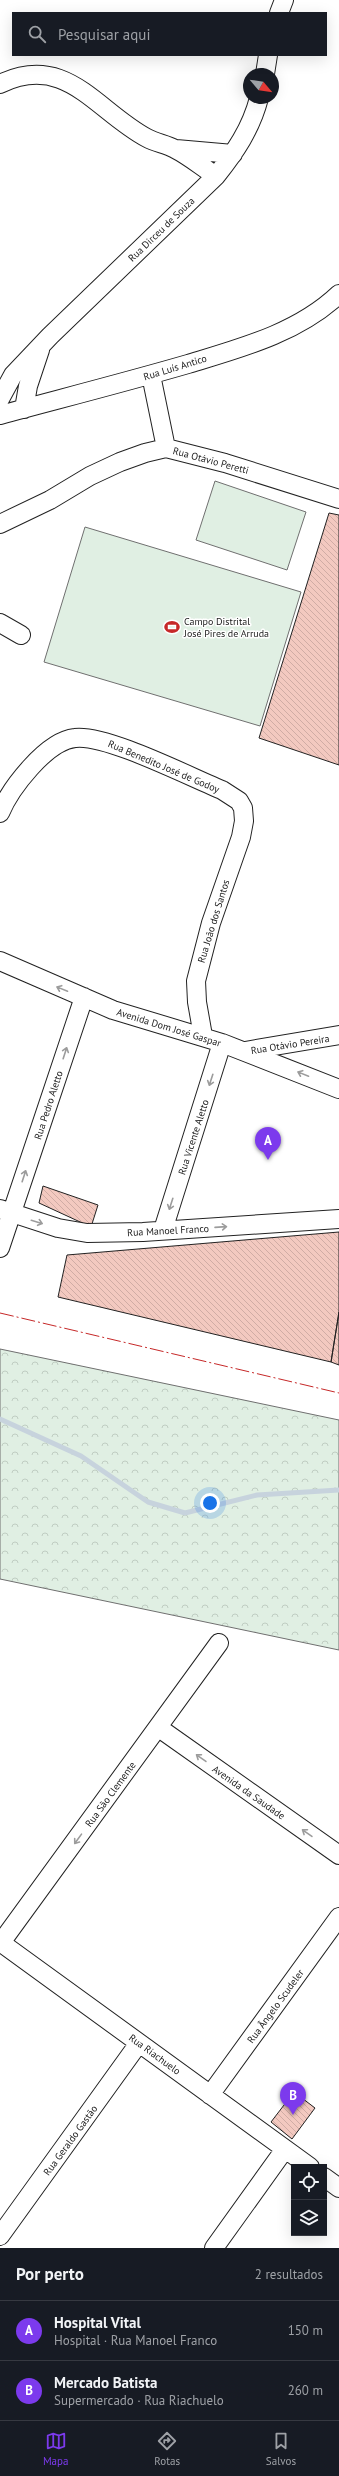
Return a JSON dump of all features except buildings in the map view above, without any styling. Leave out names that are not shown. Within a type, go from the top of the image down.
[{"type":"street","points":[[279,12],[284,0]]},
{"type":"street","points":[[266,68],[268,56]]},
{"type":"street","points":[[0,84],[11,79],[48,75],[70,82],[147,139],[175,149],[216,176]]},
{"type":"street","name":"Rua Dirceu de Souza","points":[[0,399],[13,375],[73,313],[216,176],[233,154],[249,128],[257,104]]},
{"type":"street","points":[[175,149],[233,154]]},
{"type":"street","name":"Rua Luís Antico","points":[[0,415],[151,375],[222,353],[290,329],[335,304]]},
{"type":"street","name":"Rua Dirceu de Souza","points":[[24,409],[28,386],[42,346]]},
{"type":"street","points":[[151,375],[166,448]]},
{"type":"street","name":"Rua Otávio Peretti","points":[[0,524],[50,500],[90,476],[120,462],[145,453],[166,448],[225,463],[339,499]]},
{"type":"street","points":[[0,623],[21,635]]},
{"type":"street","name":"Rua Benedito José de Godoy","points":[[0,813],[21,779],[42,756],[56,746],[74,738],[104,740],[233,795],[243,808]]},
{"type":"street","name":"Rua João dos Santos","points":[[203,1036],[197,1002],[196,981],[211,923],[241,837],[243,808]]},
{"type":"street","name":"Avenida Dom José Gaspar","points":[[0,961],[113,1010],[203,1036],[245,1051],[339,1089]]},
{"type":"street","name":"Rua Pedro Aletto","points":[[0,1248],[6,1211],[84,998]]},
{"type":"street","name":"Rua Otávio Pereira","points":[[245,1051],[338,1038]]},
{"type":"street","name":"Rua Vicente Aletto","points":[[163,1230],[222,1043]]},
{"type":"street","name":"Rua Manoel Franco","points":[[6,1211],[58,1228],[87,1233],[163,1230],[339,1219]]},
{"type":"street","name":"Rua São Clemente","points":[[0,1943],[159,1728],[219,1644]]},
{"type":"street","name":"Avenida da Saudade","points":[[159,1728],[339,1856]]},
{"type":"street","name":"Rua Ângelo Scudeler","points":[[210,2095],[339,1916]]},
{"type":"street","name":"Rua Riachuelo","points":[[0,1943],[306,2164]]},
{"type":"street","name":"Rua Geraldo Gastão","points":[[0,2236],[139,2043]]},
{"type":"street","points":[[214,2248],[285,2149]]},
{"type":"street","points":[[327,2179],[339,2188]]},
{"type":"green space","points":[[215,481],[306,512],[287,570],[196,540]]},
{"type":"green space","name":"Campo Distrital José Pires de Arruda","points":[[85,527],[301,592],[260,726],[44,662]]},
{"type":"green space","points":[[0,1349],[339,1420],[339,1650],[0,1579]]},
{"type":"waterway","points":[[0,1419],[81,1456],[148,1502],[185,1513],[257,1495],[339,1490]]},
{"type":"power","points":[[0,1313],[339,1393]]},
{"type":"place","name":"Campo Distrital José Pires de Arruda","points":[[172,627]]},
{"type":"place","name":"Hospital Vital","points":[[268,1160]]},
{"type":"place","name":"Mercado Batista","points":[[293,2115]]}]
